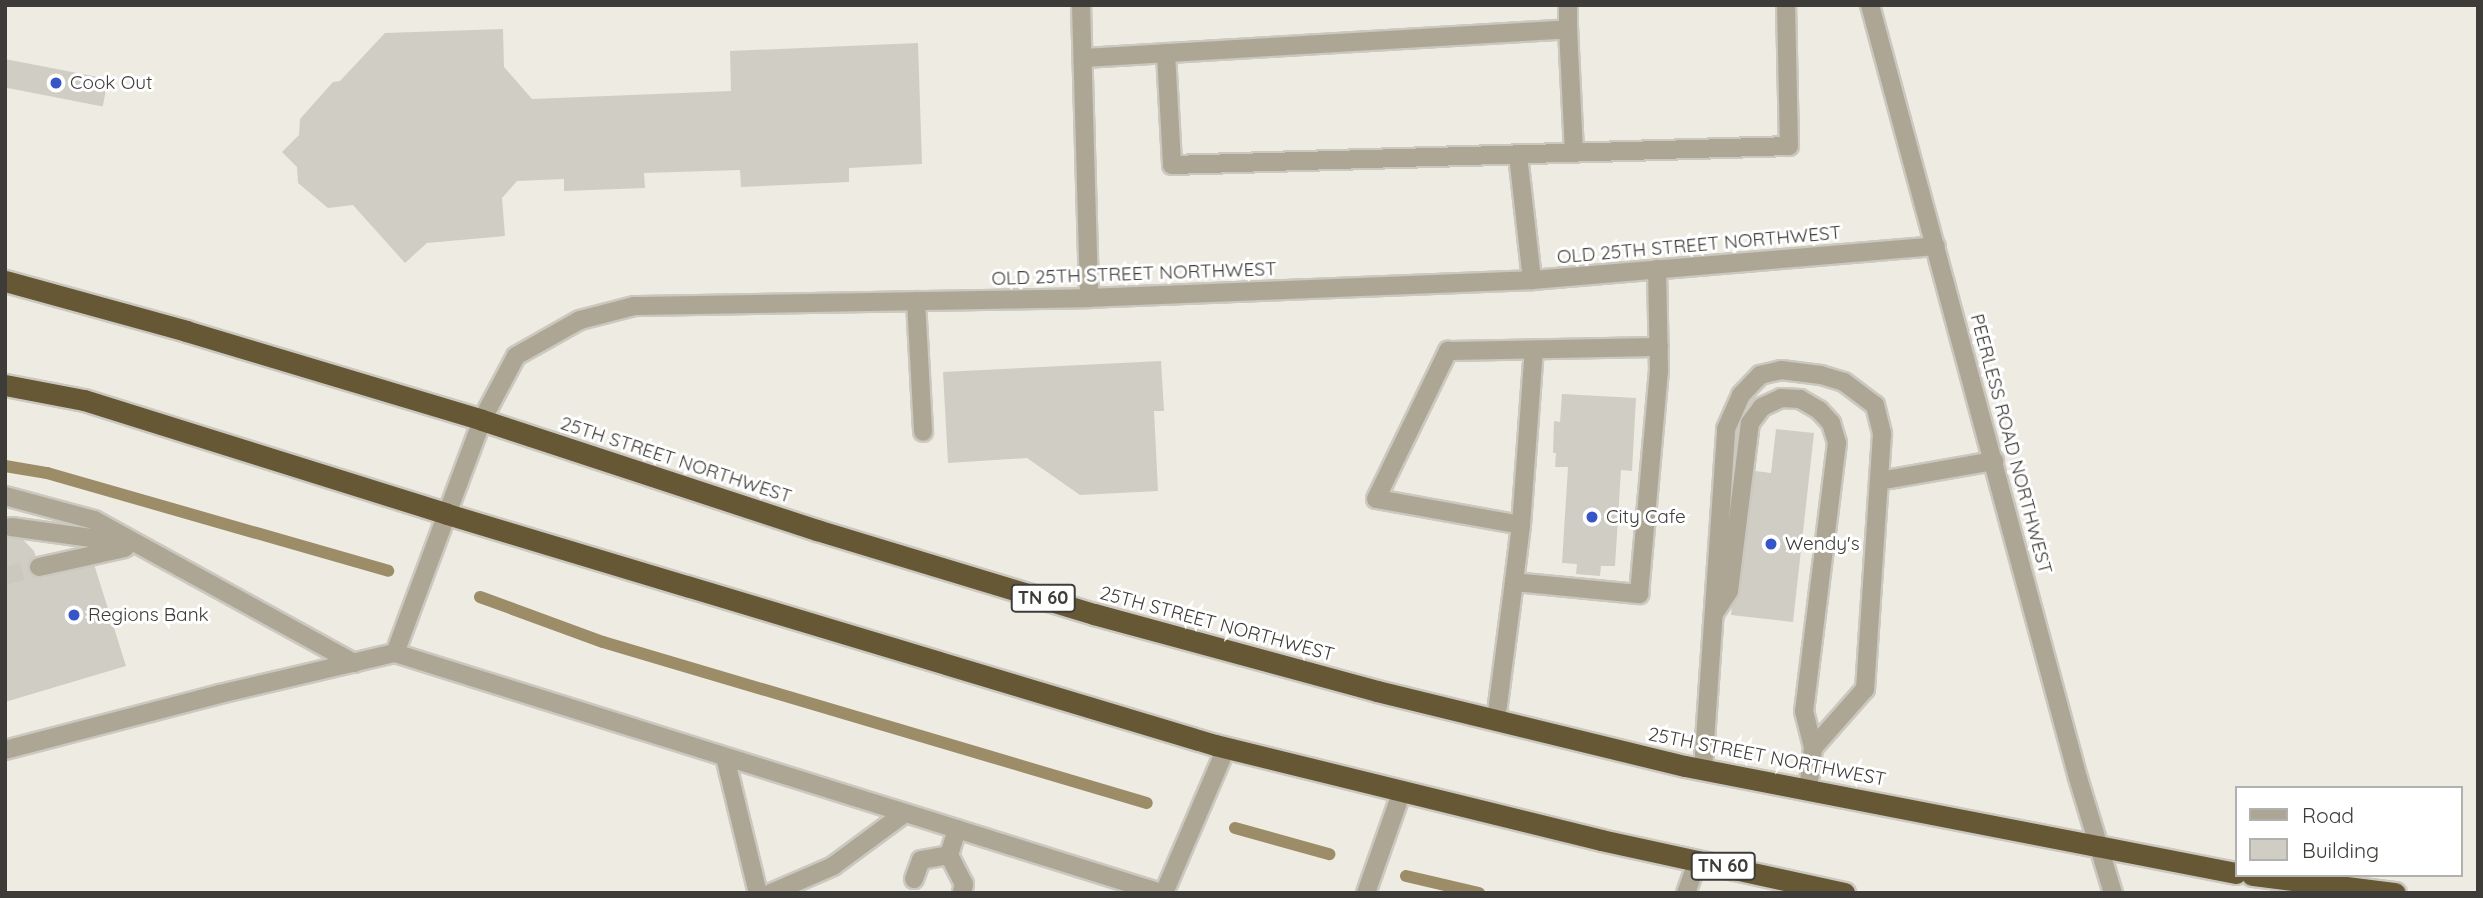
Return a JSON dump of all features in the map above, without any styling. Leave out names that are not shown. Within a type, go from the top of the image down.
[{"type":"highway","name":"25TH STREET NORTHWEST","points":[[5,281],[186,331],[482,420],[817,530],[1081,610],[1496,720],[1703,770],[2234,873]]},
{"type":"highway","name":"TN 60","points":[[5,384],[84,400],[447,514],[1226,748],[1832,891]]},
{"type":"highway","points":[[2268,877],[2395,893]]},
{"type":"street","points":[[1081,5],[1085,58],[1089,298]]},
{"type":"street","points":[[1568,5],[1574,153]]},
{"type":"street","points":[[1166,53],[1172,166],[1790,146],[1786,5]]},
{"type":"street","name":"PEERLESS ROAD NORTHWEST","points":[[1870,5],[2113,893]]},
{"type":"street","points":[[1085,58],[1568,29]]},
{"type":"street","points":[[1518,155],[1532,280]]},
{"type":"street","name":"OLD 25TH STREET NORTHWEST","points":[[395,653],[482,420],[516,356],[580,320],[634,306],[1089,298],[1532,280],[1936,246]]},
{"type":"street","points":[[1514,582],[1639,594],[1658,347],[1657,269]]},
{"type":"street","points":[[916,301],[923,432]]},
{"type":"street","points":[[1521,525],[1376,499],[1448,351],[1658,347]]},
{"type":"street","points":[[1496,720],[1521,525],[1534,350]]},
{"type":"street","points":[[1703,770],[1727,429],[1741,395],[1760,375],[1781,370],[1821,375],[1844,382],[1875,405],[1882,434],[1866,689],[1813,748]]},
{"type":"street","points":[[1714,614],[1729,592],[1750,423],[1762,407],[1781,397],[1800,399],[1819,410],[1831,424],[1837,443],[1804,711],[1813,748],[1808,790]]},
{"type":"street","points":[[1879,481],[1994,461]]},
{"type":"street","points":[[5,496],[94,520],[354,663]]},
{"type":"street","points":[[10,527],[139,545]]},
{"type":"street","points":[[39,567],[139,545]]},
{"type":"street","points":[[5,750],[395,653],[1163,893],[1226,748]]},
{"type":"street","points":[[725,757],[758,893]]},
{"type":"street","points":[[1366,893],[1402,791]]},
{"type":"street","points":[[771,893],[833,866],[905,813]]},
{"type":"street","points":[[957,830],[949,855],[964,884],[962,892]]},
{"type":"street","points":[[914,878],[921,860],[949,855]]},
{"type":"street","points":[[1686,893],[1698,860]]},
{"type":"building","points":[[503,29],[504,67],[532,99],[731,91],[730,51],[918,43],[922,164],[849,168],[849,182],[741,187],[740,170],[644,173],[645,188],[564,191],[564,179],[517,181],[502,198],[505,236],[427,243],[405,263],[353,205],[328,208],[298,183],[297,167],[282,152],[299,135],[300,119],[333,82],[340,81],[385,33]]},
{"type":"building","name":"Cook Out","points":[[5,59],[108,79],[103,107],[5,88]]},
{"type":"building","points":[[1161,361],[1164,411],[1154,411],[1158,491],[1080,495],[1027,458],[948,463],[943,372]]},
{"type":"building","name":"City Cafe","points":[[1562,394],[1636,398],[1632,471],[1621,470],[1615,566],[1601,566],[1600,576],[1576,574],[1577,564],[1562,563],[1568,467],[1555,467],[1556,453],[1553,453],[1554,421],[1560,422]]},
{"type":"building","name":"Wendy's","points":[[1776,429],[1814,433],[1793,622],[1731,615],[1748,470],[1771,473]]},
{"type":"building","points":[[5,521],[34,551],[43,578],[93,561],[126,666],[5,702]]},
{"type":"waterway","points":[[5,466],[47,473],[388,571]]},
{"type":"waterway","points":[[480,597],[603,642],[1147,803]]},
{"type":"waterway","points":[[1235,828],[1329,854]]},
{"type":"waterway","points":[[1406,876],[1479,893]]},
{"type":"tunnel","points":[[5,576],[39,567]]},
{"type":"place","name":"Cook Out","points":[[56,83]]},
{"type":"place","name":"City Cafe","points":[[1592,517]]},
{"type":"place","name":"Wendy's","points":[[1771,544]]},
{"type":"place","name":"Regions Bank","points":[[74,615]]}]
